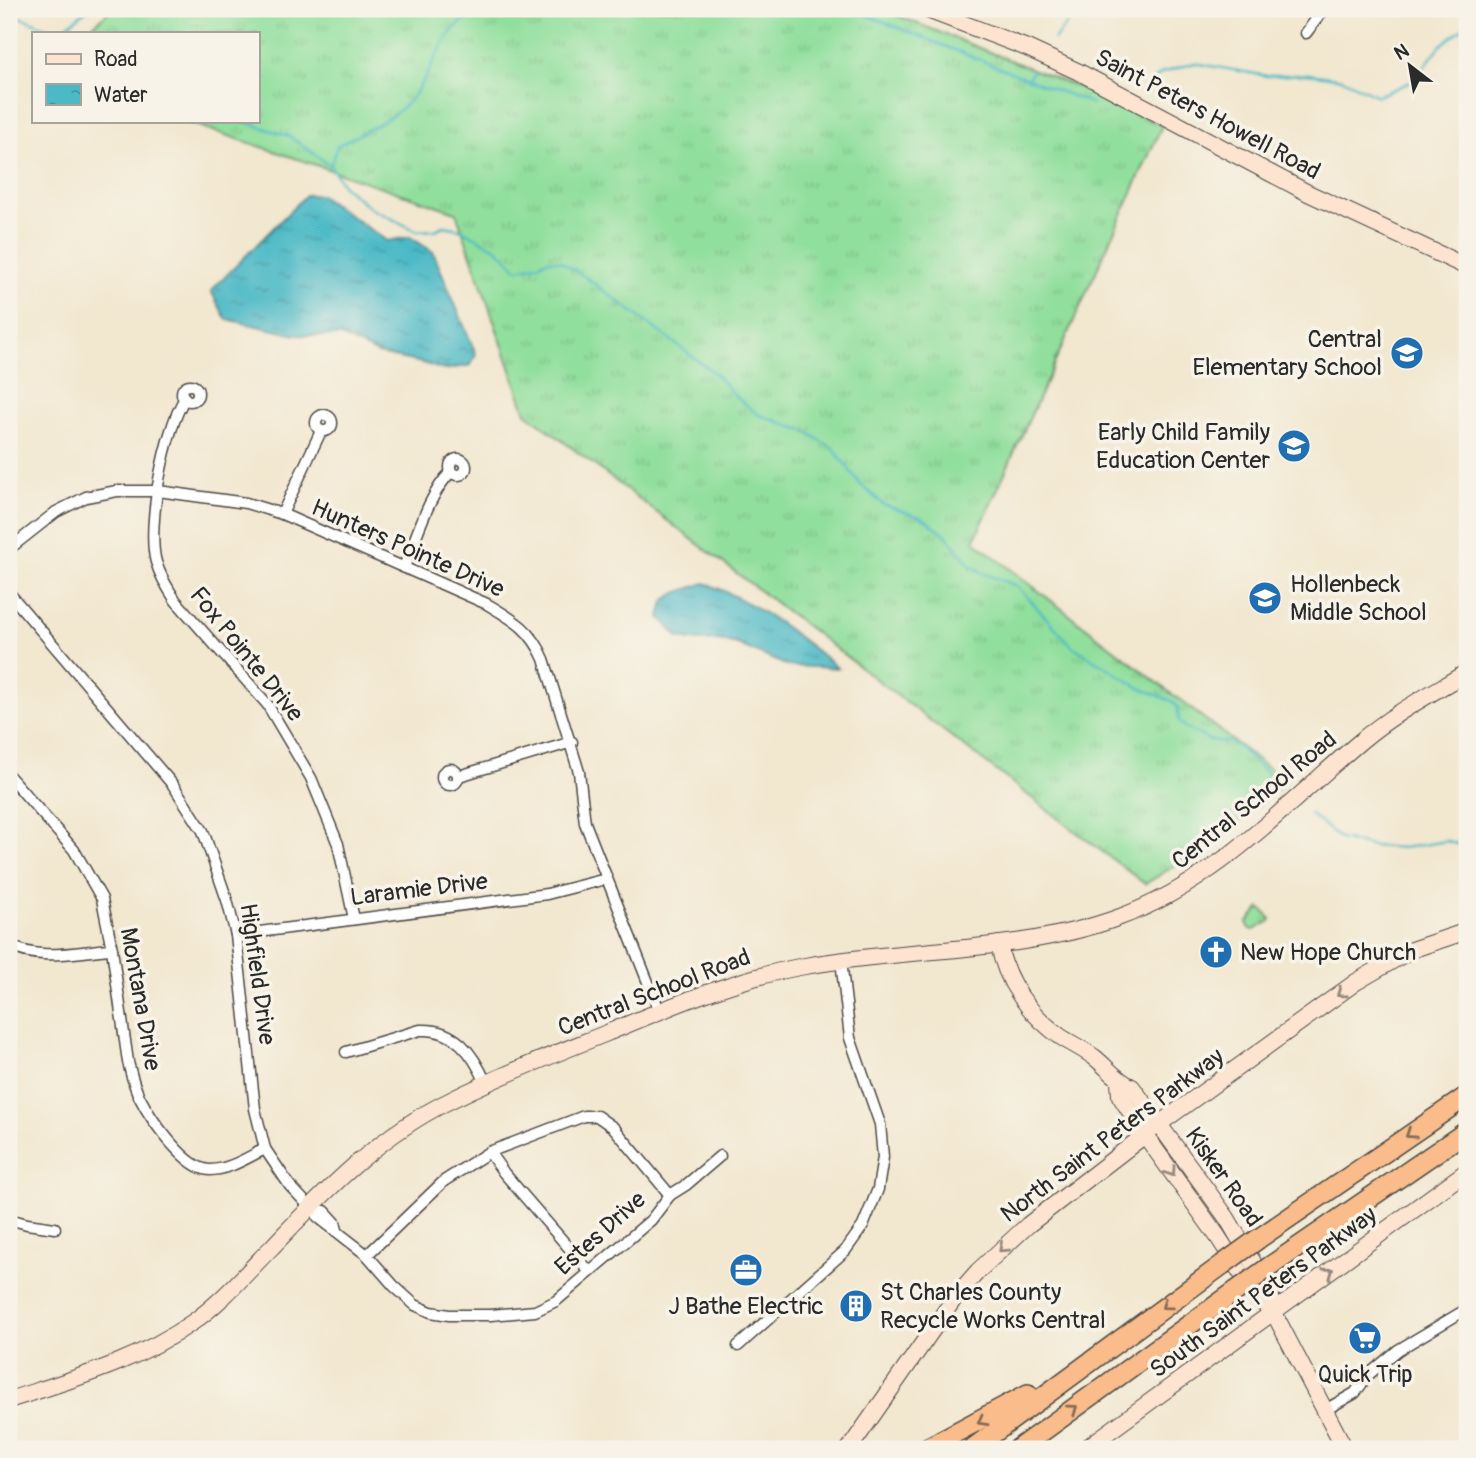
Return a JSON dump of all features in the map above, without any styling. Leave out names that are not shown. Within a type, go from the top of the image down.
[{"type":"highway","points":[[972,1449],[1258,1239],[1467,1096]]},
{"type":"highway","points":[[1018,1449],[1272,1265],[1467,1131]]},
{"type":"highway","points":[[925,1449],[976,1424],[1105,1350]]},
{"type":"main road","name":"Saint Peters Howell Road","points":[[925,9],[1027,48],[1079,72],[1308,194],[1467,267]]},
{"type":"main road","name":"Central School Road","points":[[9,1400],[131,1358],[196,1321],[313,1209],[361,1158],[416,1119],[486,1083],[659,1010],[758,976],[841,960],[999,944],[1083,929],[1129,914],[1186,887],[1252,837],[1384,722],[1467,672]]},
{"type":"main road","name":"North Saint Peters Parkway","points":[[849,1449],[937,1322],[978,1271],[1028,1225],[1159,1124],[1380,966],[1413,949],[1467,931]]},
{"type":"main road","name":"Kisker Road","points":[[999,944],[1008,974],[1035,1014],[1063,1038],[1094,1058],[1119,1082],[1132,1087],[1227,1218],[1270,1291],[1273,1311],[1345,1449]]},
{"type":"main road","name":"Kisker Road","points":[[1119,1082],[1121,1096],[1145,1135],[1218,1237],[1257,1298],[1273,1311]]},
{"type":"main road","name":"South Saint Peters Parkway","points":[[1085,1449],[1467,1171]]},
{"type":"street","points":[[1306,33],[1324,9]]},
{"type":"street","name":"Fox Pointe Drive","points":[[185,398],[177,411],[170,433],[158,491],[153,537],[159,571],[176,601],[274,715],[311,778],[338,844],[354,919]]},
{"type":"street","points":[[282,514],[321,430]]},
{"type":"street","points":[[404,567],[434,497],[451,472]]},
{"type":"street","name":"Hunters Pointe Drive","points":[[9,549],[56,512],[86,497],[117,491],[158,491],[246,503],[282,514],[404,567],[487,604],[517,622],[537,642],[572,742],[579,772],[585,823],[659,1010]]},
{"type":"street","name":"Highfield Drive","points":[[9,593],[173,785],[203,831],[236,935],[255,1109],[265,1149],[290,1186],[313,1209]]},
{"type":"street","points":[[458,776],[572,742]]},
{"type":"street","name":"Montana Drive","points":[[9,776],[74,850],[102,899],[112,948],[128,1062],[132,1080],[149,1113],[175,1148],[196,1167],[224,1169],[265,1149]]},
{"type":"street","name":"Laramie Drive","points":[[236,935],[547,894],[606,879]]},
{"type":"street","points":[[9,945],[27,953],[43,954],[112,948]]},
{"type":"street","points":[[738,1346],[845,1251],[863,1226],[878,1189],[883,1157],[880,1124],[850,1038],[841,960]]},
{"type":"street","points":[[346,1052],[420,1030],[432,1029],[455,1038],[465,1046],[477,1062],[486,1083]]},
{"type":"street","name":"Estes Drive","points":[[313,1209],[328,1227],[337,1230],[367,1255],[415,1305],[431,1312],[449,1315],[514,1314],[535,1311],[556,1301],[651,1220],[670,1195],[614,1128],[597,1116],[584,1116],[489,1152],[444,1181],[367,1255]]},
{"type":"street","points":[[489,1152],[589,1271]]},
{"type":"street","points":[[670,1195],[720,1156]]},
{"type":"street","points":[[9,1219],[55,1228]]},
{"type":"street","points":[[1325,1410],[1355,1393],[1368,1375],[1398,1350],[1467,1309]]},
{"type":"green space","points":[[112,9],[881,9],[1080,88],[1162,126],[974,541],[1286,782],[1221,837],[1145,884],[526,413],[456,212],[187,122],[259,122],[259,32],[85,32]]},
{"type":"green space","points":[[1260,908],[1271,919],[1254,930],[1250,929],[1247,923]]},
{"type":"water","points":[[306,195],[320,195],[387,241],[410,237],[433,252],[476,354],[471,365],[444,370],[378,354],[341,336],[296,335],[226,319],[211,291]]},
{"type":"water","points":[[705,583],[758,609],[838,668],[788,666],[737,644],[679,638],[660,617],[664,601],[676,593]]},
{"type":"waterway","points":[[59,32],[88,9]]},
{"type":"waterway","points":[[331,164],[337,146],[385,120],[410,100],[449,35],[477,9]]},
{"type":"waterway","points":[[851,9],[1092,104]]},
{"type":"waterway","points":[[1054,40],[1078,9]]},
{"type":"waterway","points":[[9,13],[58,32]]},
{"type":"waterway","points":[[1145,87],[1162,73],[1194,63],[1267,76],[1309,74],[1343,79],[1377,96],[1413,81],[1441,45],[1467,25]]},
{"type":"waterway","points":[[1027,79],[1033,71]]},
{"type":"waterway","points":[[245,122],[289,136],[331,166],[343,186],[372,209],[417,231],[435,230],[444,226],[460,229],[498,249],[517,269],[547,260],[560,261],[584,276],[716,374],[733,394],[757,414],[807,432],[834,449],[860,484],[884,505],[923,518],[945,534],[971,566],[1017,586],[1072,646],[1140,688],[1172,701],[1177,706],[1179,721],[1185,727],[1209,740],[1230,742],[1278,784]]},
{"type":"waterway","points":[[1310,814],[1340,839],[1372,846],[1403,848],[1447,841],[1467,847]]},
{"type":"place","name":"Central Elementary School","points":[[1407,353]]},
{"type":"place","name":"Early Child Family Education Center","points":[[1294,446]]},
{"type":"place","name":"Hollenbeck Middle School","points":[[1265,598]]},
{"type":"place","name":"New Hope Church","points":[[1216,952]]},
{"type":"place","name":"J Bathe Electric","points":[[746,1270]]},
{"type":"place","name":"St Charles County Recycle Works Central","points":[[856,1306]]},
{"type":"place","name":"Quick Trip","points":[[1365,1338]]}]
